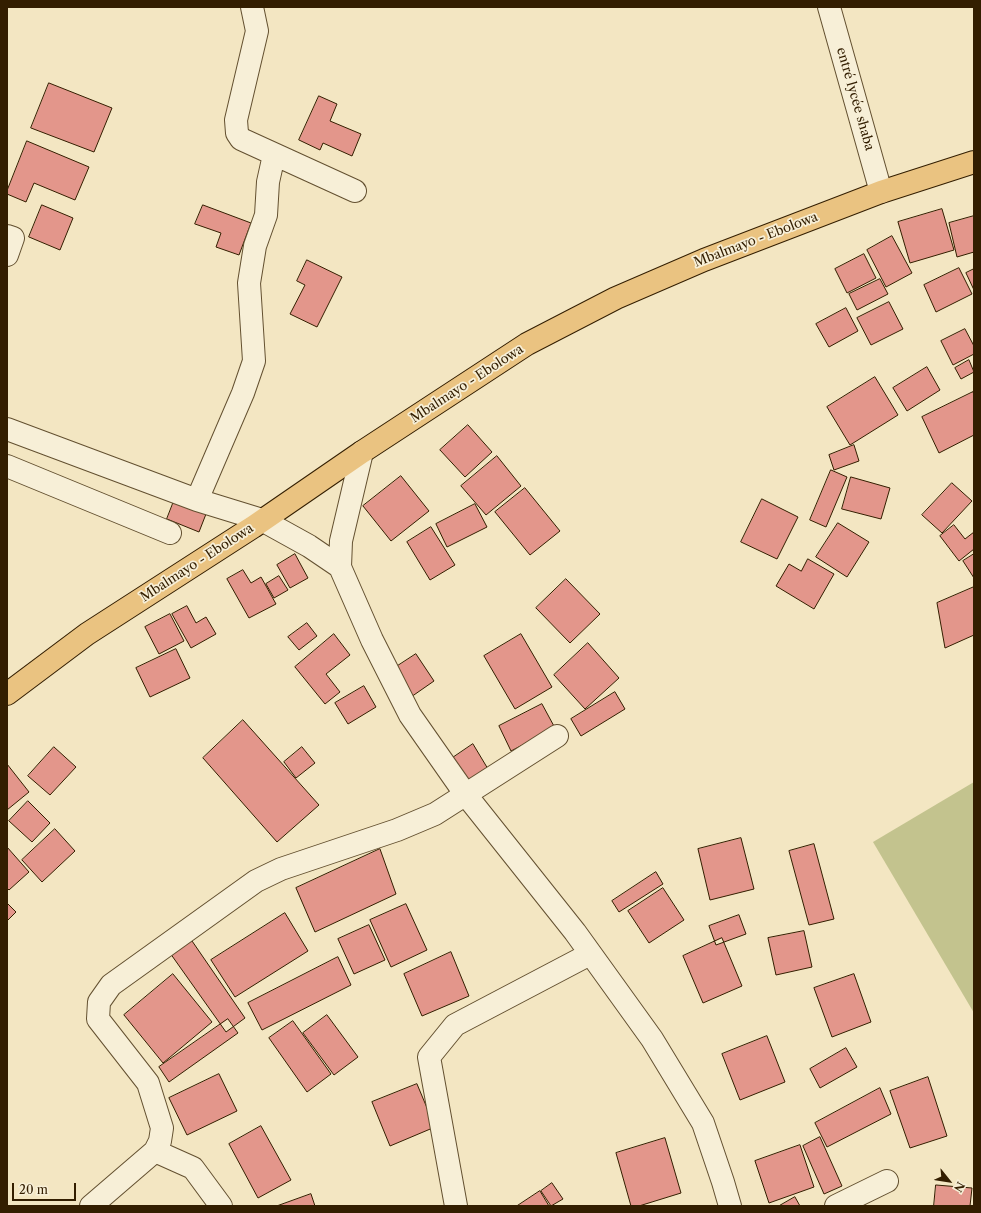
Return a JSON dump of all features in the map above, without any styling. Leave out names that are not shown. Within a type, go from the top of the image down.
[{"type":"highway","name":"Mbalmayo - Ebolowa","points":[[7,694],[87,634],[527,344],[616,298],[704,260],[881,192],[974,162]]},
{"type":"street","points":[[252,7],[257,31]]},
{"type":"street","points":[[267,7],[257,31],[236,120],[237,133],[241,138],[274,155],[355,191]]},
{"type":"street","name":"entré lycée shaba","points":[[829,7],[881,192]]},
{"type":"street","points":[[196,500],[243,393],[254,361],[249,283],[255,246],[266,215],[268,182],[274,155]]},
{"type":"street","points":[[7,236],[14,238],[7,255]]},
{"type":"street","points":[[7,429],[196,500],[262,520],[308,546],[340,567]]},
{"type":"street","points":[[362,452],[341,541],[340,567],[372,640],[410,715],[466,795],[575,932],[652,1038],[703,1123],[730,1206]]},
{"type":"street","points":[[7,466],[170,533]]},
{"type":"street","points":[[91,1206],[155,1151],[160,1141],[162,1128],[148,1083],[98,1019],[99,1002],[111,985],[256,881],[281,869],[397,830],[435,814],[557,736]]},
{"type":"street","points":[[455,1205],[429,1057],[455,1025],[590,954]]},
{"type":"street","points":[[155,1151],[192,1168],[221,1206]]},
{"type":"street","points":[[836,1206],[887,1181]]},
{"type":"green space","points":[[974,782],[974,1013],[873,842]]},
{"type":"building","points":[[49,83],[112,108],[94,152],[31,128]]},
{"type":"building","points":[[319,96],[337,104],[330,121],[361,134],[352,156],[323,143],[320,150],[299,140]]},
{"type":"building","points":[[27,141],[89,167],[75,200],[34,183],[26,202],[7,194]]},
{"type":"building","points":[[42,205],[73,218],[60,250],[29,237]]},
{"type":"building","points":[[203,205],[251,223],[239,255],[216,247],[221,233],[195,224]]},
{"type":"building","points":[[942,209],[954,250],[910,263],[898,222]]},
{"type":"building","points":[[974,216],[974,252],[957,257],[949,223]]},
{"type":"building","points":[[892,236],[912,273],[886,287],[867,250]]},
{"type":"building","points":[[864,254],[876,278],[847,293],[835,269]]},
{"type":"building","points":[[307,260],[342,277],[317,327],[290,314],[305,285],[297,281]]},
{"type":"building","points":[[959,268],[972,294],[936,312],[924,285]]},
{"type":"building","points":[[974,269],[974,290],[966,273]]},
{"type":"building","points":[[880,279],[888,294],[857,310],[849,294]]},
{"type":"building","points":[[889,302],[903,329],[871,345],[857,318]]},
{"type":"building","points":[[846,308],[858,331],[829,347],[816,324]]},
{"type":"building","points":[[965,329],[974,346],[974,354],[953,365],[941,341]]},
{"type":"building","points":[[969,360],[974,372],[961,379],[955,368]]},
{"type":"building","points":[[927,367],[940,390],[907,411],[893,388]]},
{"type":"building","points":[[875,377],[898,415],[850,445],[827,407]]},
{"type":"building","points":[[973,392],[974,435],[939,453],[922,417]]},
{"type":"building","points":[[468,425],[492,452],[465,477],[440,450]]},
{"type":"building","points":[[854,445],[859,461],[834,470],[829,455]]},
{"type":"building","points":[[497,456],[521,486],[486,515],[461,486]]},
{"type":"building","points":[[831,470],[847,477],[826,527],[810,520]]},
{"type":"building","points":[[401,476],[429,511],[391,541],[363,506]]},
{"type":"building","points":[[851,477],[890,488],[881,519],[842,509]]},
{"type":"building","points":[[952,483],[972,501],[942,533],[922,515]]},
{"type":"building","points":[[525,488],[560,531],[530,555],[495,512]]},
{"type":"building","points":[[762,499],[798,517],[777,559],[741,542]]},
{"type":"building","points":[[174,501],[206,514],[199,532],[167,519]]},
{"type":"building","points":[[475,504],[487,527],[447,547],[436,524]]},
{"type":"building","points":[[838,523],[869,542],[847,577],[816,557]]},
{"type":"building","points":[[954,525],[965,539],[974,532],[974,549],[959,561],[940,536]]},
{"type":"building","points":[[431,527],[455,565],[430,580],[407,542]]},
{"type":"building","points":[[295,554],[308,578],[290,588],[277,565]]},
{"type":"building","points":[[974,554],[974,578],[963,561]]},
{"type":"building","points":[[808,559],[834,574],[814,609],[776,586],[789,564],[801,571]]},
{"type":"building","points":[[243,570],[251,583],[261,577],[276,604],[249,618],[227,579]]},
{"type":"building","points":[[279,576],[288,590],[274,598],[266,584]]},
{"type":"building","points":[[566,579],[600,614],[570,643],[536,608]]},
{"type":"building","points":[[974,587],[974,635],[945,648],[937,603]]},
{"type":"building","points":[[187,606],[196,623],[206,617],[216,634],[191,648],[172,614]]},
{"type":"building","points":[[170,614],[184,641],[159,654],[145,627]]},
{"type":"building","points":[[307,623],[317,636],[299,650],[288,637]]},
{"type":"building","points":[[334,634],[350,655],[326,674],[340,692],[325,704],[295,667]]},
{"type":"building","points":[[521,634],[552,687],[515,709],[484,656]]},
{"type":"building","points":[[588,643],[619,678],[585,709],[554,675]]},
{"type":"building","points":[[176,649],[190,678],[150,697],[136,668]]},
{"type":"building","points":[[416,654],[434,681],[411,697],[393,669]]},
{"type":"building","points":[[364,686],[376,707],[348,724],[335,703]]},
{"type":"building","points":[[615,692],[625,709],[581,736],[571,719]]},
{"type":"building","points":[[542,704],[555,728],[511,751],[499,726]]},
{"type":"building","points":[[243,720],[319,805],[277,842],[203,758]]},
{"type":"building","points":[[473,744],[488,769],[467,781],[451,759]]},
{"type":"building","points":[[54,747],[76,767],[50,795],[28,776]]},
{"type":"building","points":[[302,747],[315,763],[296,778],[284,762]]},
{"type":"building","points":[[7,764],[29,792],[7,810]]},
{"type":"building","points":[[28,801],[50,823],[32,842],[9,821]]},
{"type":"building","points":[[55,829],[75,851],[42,882],[22,860]]},
{"type":"building","points":[[741,838],[754,889],[710,900],[698,849]]},
{"type":"building","points":[[814,844],[834,919],[809,925],[789,851]]},
{"type":"building","points":[[7,847],[29,872],[9,890],[7,888]]},
{"type":"building","points":[[380,849],[396,894],[315,932],[296,888]]},
{"type":"building","points":[[656,872],[663,884],[619,912],[612,901]]},
{"type":"building","points":[[663,888],[684,920],[649,943],[628,911]]},
{"type":"building","points":[[7,903],[16,912],[7,921]]},
{"type":"building","points":[[406,904],[427,950],[391,967],[370,920]]},
{"type":"building","points":[[285,913],[308,951],[235,997],[211,960]]},
{"type":"building","points":[[739,915],[746,934],[716,945],[709,926]]},
{"type":"building","points":[[369,925],[385,960],[354,974],[338,939]]},
{"type":"building","points":[[804,931],[812,967],[776,975],[768,938]]},
{"type":"building","points":[[190,938],[245,1018],[226,1032],[170,953]]},
{"type":"building","points":[[722,938],[742,986],[703,1003],[683,956]]},
{"type":"building","points":[[451,952],[469,996],[422,1016],[404,974]]},
{"type":"building","points":[[338,957],[351,985],[262,1030],[248,1003]]},
{"type":"building","points":[[173,974],[212,1022],[163,1063],[124,1015]]},
{"type":"building","points":[[854,974],[871,1022],[832,1037],[814,988]]},
{"type":"building","points":[[327,1015],[358,1057],[334,1075],[303,1033]]},
{"type":"building","points":[[228,1019],[238,1033],[169,1082],[159,1067]]},
{"type":"building","points":[[293,1021],[331,1074],[307,1092],[269,1038]]},
{"type":"building","points":[[767,1036],[785,1082],[740,1100],[722,1054]]},
{"type":"building","points":[[846,1048],[857,1067],[820,1088],[810,1069]]},
{"type":"building","points":[[219,1074],[237,1111],[187,1135],[169,1098]]},
{"type":"building","points":[[928,1077],[947,1136],[910,1148],[890,1091]]},
{"type":"building","points":[[417,1084],[435,1127],[390,1146],[372,1102]]},
{"type":"building","points":[[880,1088],[891,1114],[827,1147],[815,1123]]},
{"type":"building","points":[[261,1126],[291,1180],[258,1198],[229,1144]]},
{"type":"building","points":[[820,1137],[842,1186],[824,1194],[803,1146]]},
{"type":"building","points":[[665,1138],[681,1193],[639,1206],[631,1206],[616,1153]]},
{"type":"building","points":[[800,1145],[814,1187],[769,1203],[755,1161]]},
{"type":"building","points":[[552,1183],[563,1199],[551,1206],[541,1191]]},
{"type":"building","points":[[936,1185],[972,1188],[970,1206],[934,1206]]},
{"type":"building","points":[[540,1191],[549,1206],[517,1206]]},
{"type":"building","points":[[311,1194],[315,1206],[277,1206]]},
{"type":"building","points":[[795,1197],[800,1206],[779,1206]]}]
